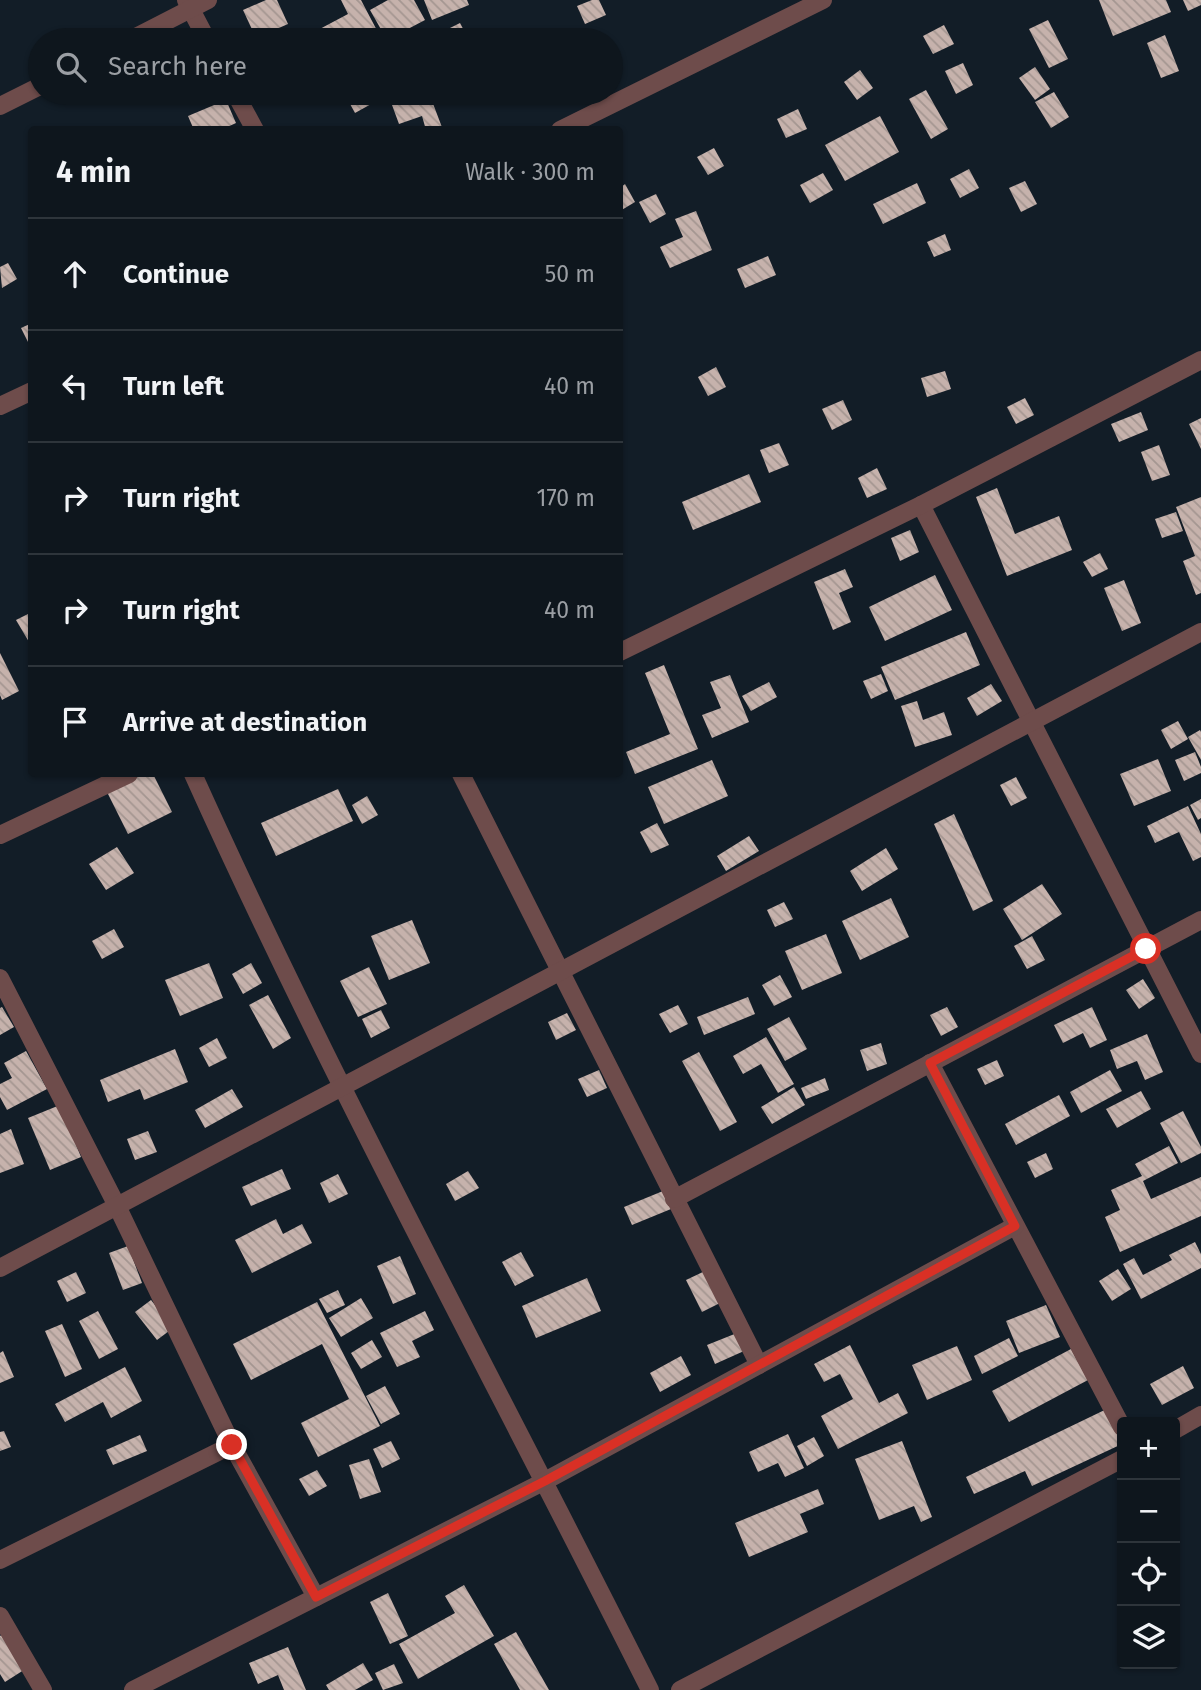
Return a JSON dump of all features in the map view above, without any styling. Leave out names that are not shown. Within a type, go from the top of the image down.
[{"type":"street","points":[[150,28],[188,5],[208,0]]},
{"type":"street","points":[[623,99],[822,0]]},
{"type":"street","points":[[188,5],[200,28]]},
{"type":"street","points":[[0,106],[28,92]]},
{"type":"street","points":[[241,105],[253,126]]},
{"type":"street","points":[[568,126],[610,105]]},
{"type":"street","points":[[623,651],[921,505],[1201,360]]},
{"type":"street","points":[[0,406],[28,393]]},
{"type":"street","points":[[921,505],[1201,1054]]},
{"type":"street","points":[[0,1268],[1201,632]]},
{"type":"street","points":[[0,835],[123,777]]},
{"type":"street","points":[[194,777],[342,1088],[650,1690]]},
{"type":"street","points":[[462,777],[759,1365]]},
{"type":"street","points":[[674,1199],[1201,920]]},
{"type":"street","points":[[0,978],[117,1206],[232,1445],[316,1597]]},
{"type":"street","points":[[930,1063],[1117,1418]]},
{"type":"street","points":[[132,1690],[545,1481],[1015,1226]]},
{"type":"street","points":[[1180,1427],[1201,1415]]},
{"type":"street","points":[[0,1560],[232,1445]]},
{"type":"street","points":[[680,1690],[1117,1462]]},
{"type":"street","points":[[0,1616],[43,1690]]},
{"type":"building","points":[[266,0],[277,0],[288,24],[279,28],[251,28],[243,10]]},
{"type":"building","points":[[341,0],[361,0],[376,28],[322,28],[348,14]]},
{"type":"building","points":[[388,0],[414,0],[425,20],[410,28],[380,28],[370,10]]},
{"type":"building","points":[[424,0],[467,0],[469,5],[432,20]]},
{"type":"building","points":[[599,0],[606,15],[585,24],[577,6]]},
{"type":"building","points":[[1099,0],[1166,0],[1171,12],[1113,36]]},
{"type":"building","points":[[1183,0],[1201,0],[1201,5],[1188,11]]},
{"type":"building","points":[[1048,20],[1068,59],[1049,68],[1029,29]]},
{"type":"building","points":[[460,23],[463,28],[450,28]]},
{"type":"building","points":[[944,25],[954,44],[933,54],[923,36]]},
{"type":"building","points":[[1165,35],[1179,71],[1161,78],[1147,43]]},
{"type":"building","points":[[963,63],[973,85],[956,94],[945,71]]},
{"type":"building","points":[[1035,67],[1050,89],[1035,100],[1019,78]]},
{"type":"building","points":[[860,70],[873,88],[857,100],[844,82]]},
{"type":"building","points":[[926,90],[948,129],[931,139],[909,99]]},
{"type":"building","points":[[1054,92],[1069,117],[1051,128],[1035,102]]},
{"type":"building","points":[[214,105],[228,105],[236,123],[230,126],[192,126],[188,116]]},
{"type":"building","points":[[351,105],[369,105],[355,113]]},
{"type":"building","points":[[392,105],[434,105],[441,126],[425,126],[422,116],[399,124]]},
{"type":"building","points":[[798,109],[807,129],[786,138],[777,119]]},
{"type":"building","points":[[880,116],[899,152],[845,181],[825,145]]},
{"type":"building","points":[[714,148],[724,166],[708,175],[697,157]]},
{"type":"building","points":[[969,169],[979,188],[960,198],[950,179]]},
{"type":"building","points":[[823,173],[833,190],[810,203],[800,185]]},
{"type":"building","points":[[1025,181],[1037,204],[1021,212],[1009,188]]},
{"type":"building","points":[[917,183],[926,203],[883,224],[873,204]]},
{"type":"building","points":[[625,184],[635,202],[623,209]]},
{"type":"building","points":[[656,194],[666,214],[650,223],[639,202]]},
{"type":"building","points":[[696,211],[712,250],[670,268],[660,247],[683,237],[675,219]]},
{"type":"building","points":[[945,234],[951,250],[934,257],[927,242]]},
{"type":"building","points":[[768,256],[776,275],[745,288],[737,269]]},
{"type":"building","points":[[8,263],[17,279],[2,288],[0,267]]},
{"type":"building","points":[[28,325],[28,342],[21,328]]},
{"type":"building","points":[[716,367],[726,387],[708,396],[698,377]]},
{"type":"building","points":[[945,371],[951,389],[927,397],[921,378]]},
{"type":"building","points":[[1025,398],[1034,415],[1016,424],[1007,407]]},
{"type":"building","points":[[843,400],[852,420],[832,430],[822,409]]},
{"type":"building","points":[[1141,412],[1148,430],[1119,442],[1111,424]]},
{"type":"building","points":[[1201,418],[1201,449],[1189,424]]},
{"type":"building","points":[[779,443],[789,465],[769,473],[760,450]]},
{"type":"building","points":[[1159,445],[1170,475],[1152,481],[1141,452]]},
{"type":"building","points":[[877,468],[887,489],[867,498],[858,478]]},
{"type":"building","points":[[749,474],[761,502],[693,530],[682,502]]},
{"type":"building","points":[[997,488],[1015,534],[1059,516],[1072,550],[1007,576],[976,497]]},
{"type":"building","points":[[1201,497],[1201,593],[1196,595],[1183,561],[1195,556],[1176,507]]},
{"type":"building","points":[[1176,512],[1183,531],[1162,538],[1155,519]]},
{"type":"building","points":[[910,530],[919,552],[900,561],[891,538]]},
{"type":"building","points":[[1100,553],[1108,569],[1092,577],[1083,562]]},
{"type":"building","points":[[845,569],[853,587],[839,593],[851,622],[833,630],[814,582]]},
{"type":"building","points":[[935,575],[952,610],[885,641],[869,607]]},
{"type":"building","points":[[1124,580],[1141,623],[1122,631],[1104,588]]},
{"type":"building","points":[[28,614],[28,640],[16,620]]},
{"type":"building","points":[[966,632],[980,665],[895,700],[881,667]]},
{"type":"building","points":[[0,653],[19,691],[2,700],[0,695]]},
{"type":"building","points":[[664,665],[698,749],[635,774],[626,752],[670,734],[645,673]]},
{"type":"building","points":[[881,674],[888,691],[871,699],[863,681]]},
{"type":"building","points":[[730,675],[749,722],[712,738],[702,715],[721,708],[710,682]]},
{"type":"building","points":[[769,682],[777,697],[751,711],[742,696]]},
{"type":"building","points":[[991,684],[1002,701],[977,716],[967,698]]},
{"type":"building","points":[[917,701],[923,720],[944,712],[952,735],[915,747],[901,706]]},
{"type":"building","points":[[1178,721],[1188,739],[1171,749],[1161,730]]},
{"type":"building","points":[[1200,730],[1201,732],[1201,760],[1188,737]]},
{"type":"building","points":[[1195,752],[1201,773],[1184,781],[1175,760]]},
{"type":"building","points":[[1158,759],[1171,791],[1134,806],[1120,774]]},
{"type":"building","points":[[712,760],[728,796],[664,824],[648,787]]},
{"type":"building","points":[[127,777],[154,777],[172,812],[128,834],[105,788]]},
{"type":"building","points":[[1016,777],[1027,798],[1011,806],[1000,785]]},
{"type":"building","points":[[338,789],[353,821],[276,856],[261,823]]},
{"type":"building","points":[[367,796],[378,815],[362,824],[352,805]]},
{"type":"building","points":[[1201,799],[1201,818],[1198,820],[1190,805]]},
{"type":"building","points":[[1188,806],[1201,834],[1201,857],[1193,861],[1179,832],[1155,843],[1147,826]]},
{"type":"building","points":[[954,814],[993,901],[973,911],[934,824]]},
{"type":"building","points":[[657,823],[669,845],[651,853],[640,832]]},
{"type":"building","points":[[749,836],[759,851],[726,871],[717,856]]},
{"type":"building","points":[[117,847],[134,873],[106,890],[89,864]]},
{"type":"building","points":[[886,848],[898,869],[862,891],[850,871]]},
{"type":"building","points":[[1042,884],[1062,914],[1022,940],[1003,909]]},
{"type":"building","points":[[891,898],[909,937],[860,960],[842,921]]},
{"type":"building","points":[[784,902],[793,919],[775,927],[767,910]]},
{"type":"building","points":[[412,920],[430,963],[389,980],[371,936]]},
{"type":"building","points":[[114,929],[124,947],[102,959],[92,941]]},
{"type":"building","points":[[826,934],[842,973],[802,990],[785,951]]},
{"type":"building","points":[[1032,936],[1045,960],[1027,969],[1014,946]]},
{"type":"building","points":[[209,963],[223,998],[180,1016],[165,980]]},
{"type":"building","points":[[251,963],[262,983],[243,994],[232,974]]},
{"type":"building","points":[[369,967],[387,1004],[358,1017],[340,981]]},
{"type":"building","points":[[780,975],[792,997],[774,1006],[762,985]]},
{"type":"building","points":[[1143,979],[1155,998],[1139,1009],[1126,990]]},
{"type":"building","points":[[268,995],[291,1038],[273,1049],[249,1005]]},
{"type":"building","points":[[748,997],[755,1014],[704,1035],[697,1017]]},
{"type":"building","points":[[678,1005],[688,1024],[670,1033],[659,1014]]},
{"type":"building","points":[[2,1007],[14,1027],[0,1035],[0,1008]]},
{"type":"building","points":[[947,1007],[958,1027],[941,1036],[930,1015]]},
{"type":"building","points":[[1092,1007],[1107,1040],[1090,1048],[1083,1033],[1063,1043],[1054,1025]]},
{"type":"building","points":[[381,1010],[390,1028],[371,1038],[362,1019]]},
{"type":"building","points":[[567,1013],[576,1030],[556,1040],[548,1022]]},
{"type":"building","points":[[789,1017],[807,1049],[785,1061],[767,1029]]},
{"type":"building","points":[[1147,1034],[1163,1072],[1145,1080],[1137,1061],[1117,1069],[1110,1050]]},
{"type":"building","points":[[766,1037],[794,1084],[778,1093],[761,1064],[743,1074],[733,1056]]},
{"type":"building","points":[[217,1038],[227,1058],[209,1067],[199,1048]]},
{"type":"building","points":[[881,1043],[887,1064],[867,1071],[860,1050]]},
{"type":"building","points":[[175,1049],[188,1082],[144,1100],[140,1089],[108,1102],[100,1080]]},
{"type":"building","points":[[26,1051],[47,1089],[7,1110],[0,1097],[0,1084],[12,1078],[4,1063]]},
{"type":"building","points":[[699,1052],[737,1122],[720,1131],[682,1061]]},
{"type":"building","points":[[997,1060],[1004,1076],[985,1085],[977,1069]]},
{"type":"building","points":[[599,1070],[607,1088],[587,1097],[578,1079]]},
{"type":"building","points":[[1110,1070],[1122,1091],[1081,1113],[1070,1092]]},
{"type":"building","points":[[825,1078],[829,1090],[806,1099],[801,1088]]},
{"type":"building","points":[[794,1087],[805,1105],[772,1124],[761,1107]]},
{"type":"building","points":[[232,1089],[243,1107],[205,1128],[195,1110]]},
{"type":"building","points":[[1141,1091],[1151,1109],[1117,1128],[1106,1109]]},
{"type":"building","points":[[1059,1095],[1070,1116],[1016,1145],[1005,1124]]},
{"type":"building","points":[[60,1105],[81,1157],[50,1170],[28,1118]]},
{"type":"building","points":[[1183,1111],[1201,1147],[1201,1153],[1181,1163],[1160,1123]]},
{"type":"building","points":[[11,1129],[24,1164],[0,1173],[0,1134]]},
{"type":"building","points":[[148,1131],[157,1152],[135,1160],[127,1139]]},
{"type":"building","points":[[1169,1146],[1178,1163],[1143,1181],[1151,1199],[1201,1177],[1201,1216],[1120,1252],[1105,1217],[1120,1210],[1111,1190],[1142,1176],[1135,1164]]},
{"type":"building","points":[[1046,1153],[1053,1169],[1035,1178],[1027,1162]]},
{"type":"building","points":[[282,1169],[291,1189],[251,1206],[242,1187]]},
{"type":"building","points":[[468,1171],[479,1188],[455,1201],[446,1184]]},
{"type":"building","points":[[338,1174],[348,1194],[329,1203],[320,1183]]},
{"type":"building","points":[[663,1191],[671,1209],[632,1225],[624,1207]]},
{"type":"building","points":[[276,1219],[283,1234],[302,1224],[312,1243],[252,1273],[235,1240]]},
{"type":"building","points":[[1195,1242],[1201,1254],[1201,1268],[1141,1299],[1123,1264],[1134,1258],[1143,1275],[1172,1260],[1169,1255]]},
{"type":"building","points":[[128,1246],[142,1283],[123,1290],[109,1253]]},
{"type":"building","points":[[521,1252],[534,1276],[515,1286],[502,1262]]},
{"type":"building","points":[[400,1256],[416,1294],[393,1304],[377,1266]]},
{"type":"building","points":[[1118,1269],[1131,1289],[1112,1301],[1099,1281]]},
{"type":"building","points":[[705,1271],[722,1302],[702,1312],[686,1280]]},
{"type":"building","points":[[76,1272],[86,1293],[67,1302],[57,1281]]},
{"type":"building","points":[[587,1278],[601,1311],[536,1338],[522,1306]]},
{"type":"building","points":[[338,1290],[345,1305],[327,1313],[319,1299]]},
{"type":"building","points":[[361,1298],[373,1318],[341,1337],[329,1318]]},
{"type":"building","points":[[151,1300],[173,1328],[157,1340],[135,1312]]},
{"type":"building","points":[[317,1302],[380,1426],[318,1457],[301,1423],[349,1399],[322,1344],[251,1380],[233,1344]]},
{"type":"building","points":[[1046,1305],[1060,1337],[1019,1353],[1006,1321]]},
{"type":"building","points":[[98,1311],[118,1349],[99,1359],[79,1321]]},
{"type":"building","points":[[425,1311],[434,1330],[412,1341],[420,1357],[397,1367],[380,1333]]},
{"type":"building","points":[[62,1324],[82,1369],[65,1377],[45,1331]]},
{"type":"building","points":[[737,1333],[744,1351],[715,1364],[707,1345]]},
{"type":"building","points":[[1009,1338],[1018,1356],[982,1374],[974,1356]]},
{"type":"building","points":[[372,1340],[382,1357],[361,1369],[351,1353]]},
{"type":"building","points":[[850,1345],[879,1403],[898,1393],[908,1413],[838,1449],[821,1416],[853,1399],[840,1374],[824,1382],[814,1364]]},
{"type":"building","points":[[957,1346],[972,1380],[927,1400],[912,1365]]},
{"type":"building","points":[[1071,1349],[1088,1380],[1009,1422],[992,1391]]},
{"type":"building","points":[[3,1351],[14,1377],[0,1383],[0,1353]]},
{"type":"building","points":[[681,1356],[691,1375],[660,1392],[650,1373]]},
{"type":"building","points":[[1183,1366],[1194,1388],[1162,1405],[1150,1384]]},
{"type":"building","points":[[125,1367],[142,1401],[111,1418],[103,1402],[65,1422],[55,1404]]},
{"type":"building","points":[[385,1386],[400,1414],[381,1424],[366,1396]]},
{"type":"building","points":[[1115,1405],[1120,1417],[1117,1417],[1117,1446],[1032,1486],[1025,1471],[974,1494],[966,1477]]},
{"type":"building","points":[[4,1431],[11,1447],[0,1451],[0,1432]]},
{"type":"building","points":[[788,1434],[804,1468],[785,1477],[778,1463],[758,1472],[749,1452]]},
{"type":"building","points":[[140,1435],[147,1451],[113,1465],[106,1450]]},
{"type":"building","points":[[814,1437],[824,1456],[807,1466],[797,1446]]},
{"type":"building","points":[[391,1441],[400,1459],[382,1468],[373,1449]]},
{"type":"building","points":[[902,1441],[932,1517],[921,1522],[914,1506],[879,1520],[855,1459]]},
{"type":"building","points":[[369,1459],[381,1492],[360,1499],[349,1465]]},
{"type":"building","points":[[317,1470],[327,1486],[309,1496],[299,1479]]},
{"type":"building","points":[[818,1489],[824,1504],[800,1514],[808,1532],[749,1557],[735,1523]]},
{"type":"building","points":[[464,1585],[494,1636],[418,1679],[399,1644],[455,1613],[445,1596]]},
{"type":"building","points":[[388,1593],[408,1636],[390,1644],[370,1602]]},
{"type":"building","points":[[6,1632],[27,1668],[5,1682],[0,1674],[0,1636]]},
{"type":"building","points":[[516,1632],[549,1690],[520,1690],[494,1644]]},
{"type":"building","points":[[288,1647],[306,1690],[284,1690],[278,1675],[258,1684],[249,1663]]},
{"type":"building","points":[[363,1663],[373,1680],[355,1690],[329,1690],[326,1685]]},
{"type":"building","points":[[394,1664],[403,1683],[383,1690],[375,1673]]},
{"type":"route","points":[[232,1445],[316,1597],[545,1481],[1015,1226],[930,1063],[1146,949]]}]
